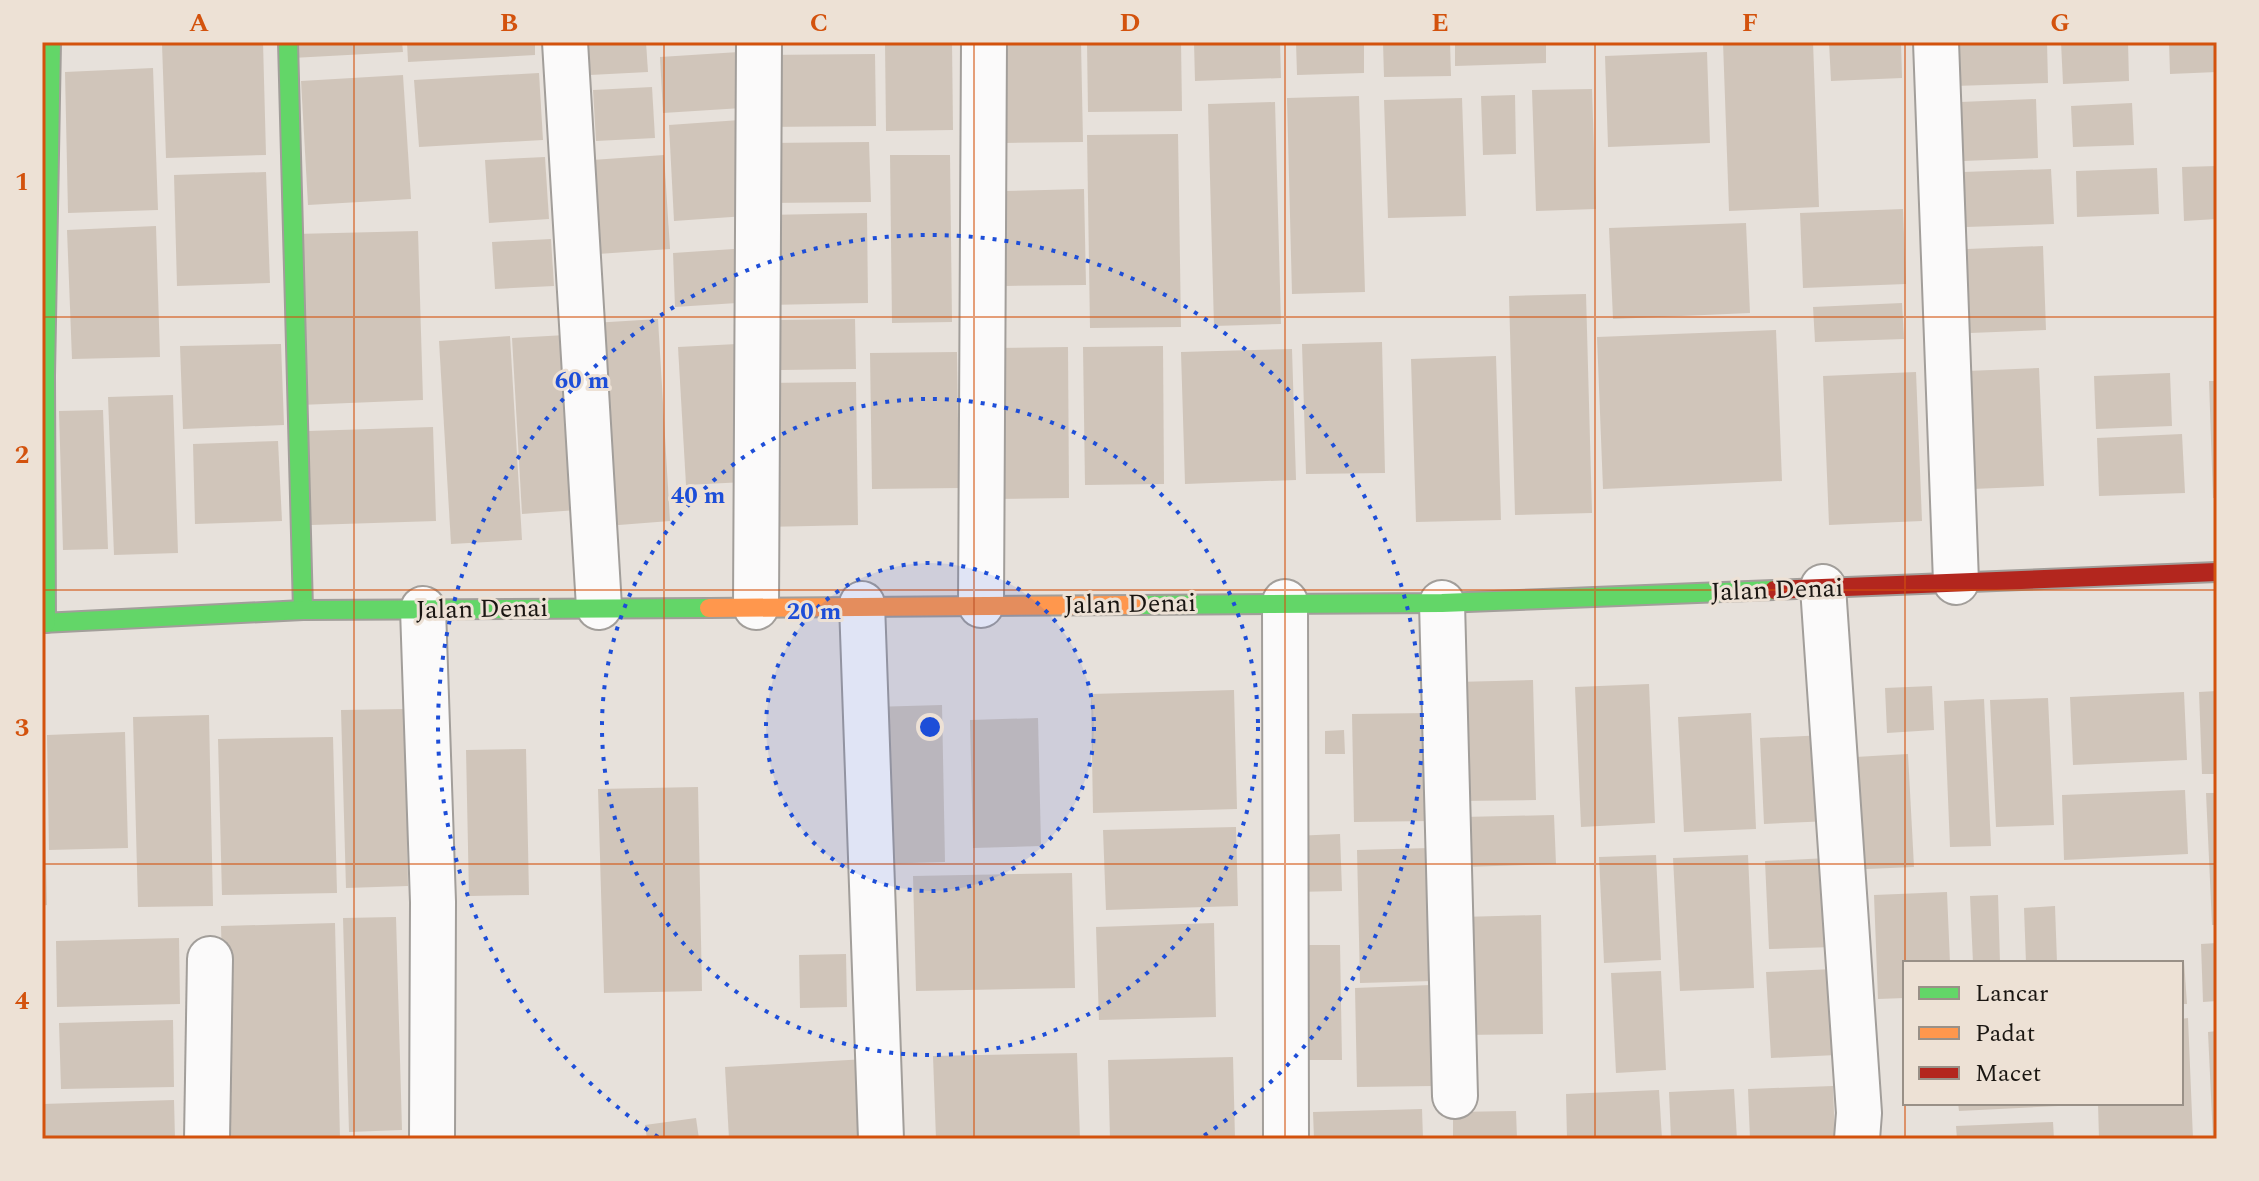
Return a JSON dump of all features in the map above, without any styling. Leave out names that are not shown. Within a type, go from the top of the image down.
[{"type":"main road","points":[[44,623],[51,42]]},
{"type":"main road","points":[[288,42],[303,610]]},
{"type":"main road","name":"Jalan Denai","points":[[44,623],[303,610],[862,604],[1442,603],[2217,572]]},
{"type":"street","points":[[565,42],[599,607]]},
{"type":"street","points":[[756,607],[759,42]]},
{"type":"street","points":[[981,605],[984,42]]},
{"type":"street","points":[[1936,42],[1956,582]]},
{"type":"street","points":[[1823,587],[1859,1113],[1857,1139]]},
{"type":"street","points":[[1285,602],[1286,1139]]},
{"type":"street","points":[[1442,603],[1455,1096]]},
{"type":"street","points":[[862,604],[881,1139]]},
{"type":"street","points":[[423,609],[433,902],[432,1139]]},
{"type":"street","points":[[207,1139],[210,959]]},
{"type":"building","points":[[263,42],[266,155],[166,158],[162,44]]},
{"type":"building","points":[[291,42],[402,42],[403,52],[292,58]]},
{"type":"building","points":[[407,42],[535,42],[535,55],[408,62]]},
{"type":"building","points":[[588,42],[646,42],[648,72],[590,75]]},
{"type":"building","points":[[885,42],[952,42],[953,130],[886,131]]},
{"type":"building","points":[[1004,42],[1081,42],[1083,142],[1005,143]]},
{"type":"building","points":[[1087,42],[1181,42],[1182,111],[1088,112]]},
{"type":"building","points":[[1194,42],[1280,42],[1281,78],[1195,81]]},
{"type":"building","points":[[1296,42],[1364,42],[1364,73],[1297,75]]},
{"type":"building","points":[[1383,42],[1450,42],[1451,76],[1384,77]]},
{"type":"building","points":[[1455,42],[1546,42],[1546,63],[1455,66]]},
{"type":"building","points":[[1723,42],[1813,42],[1819,207],[1729,211]]},
{"type":"building","points":[[1829,42],[1901,42],[1902,78],[1831,81]]},
{"type":"building","points":[[1953,42],[2047,42],[2048,83],[1954,86]]},
{"type":"building","points":[[2061,42],[2128,42],[2129,81],[2063,84]]},
{"type":"building","points":[[2169,42],[2217,42],[2217,72],[2170,74]]},
{"type":"building","points":[[739,52],[742,108],[663,113],[660,57]]},
{"type":"building","points":[[1707,52],[1710,143],[1608,147],[1605,56]]},
{"type":"building","points":[[875,54],[876,126],[764,127],[763,55]]},
{"type":"building","points":[[153,68],[158,210],[68,213],[65,72]]},
{"type":"building","points":[[539,73],[543,140],[419,147],[414,80]]},
{"type":"building","points":[[403,75],[411,199],[308,205],[301,81]]},
{"type":"building","points":[[652,87],[655,138],[596,141],[593,90]]},
{"type":"building","points":[[1592,89],[1596,209],[1536,211],[1532,90]]},
{"type":"building","points":[[1515,95],[1516,154],[1483,155],[1481,96]]},
{"type":"building","points":[[1359,96],[1365,292],[1292,294],[1287,98]]},
{"type":"building","points":[[1462,98],[1466,216],[1388,218],[1384,100]]},
{"type":"building","points":[[2036,99],[2038,158],[1963,161],[1960,102]]},
{"type":"building","points":[[1275,102],[1281,324],[1214,326],[1208,104]]},
{"type":"building","points":[[2132,103],[2134,145],[2073,147],[2071,106]]},
{"type":"building","points":[[740,120],[746,216],[674,221],[669,125]]},
{"type":"building","points":[[1178,134],[1181,327],[1090,328],[1087,135]]},
{"type":"building","points":[[869,142],[871,202],[768,203],[767,143]]},
{"type":"building","points":[[664,155],[670,249],[598,254],[592,160]]},
{"type":"building","points":[[890,155],[950,155],[952,322],[892,323]]},
{"type":"building","points":[[545,157],[549,219],[489,223],[485,160]]},
{"type":"building","points":[[2217,166],[2217,219],[2184,221],[2182,167]]},
{"type":"building","points":[[2157,168],[2159,214],[2077,217],[2076,171]]},
{"type":"building","points":[[2051,169],[2054,224],[1966,227],[1963,172]]},
{"type":"building","points":[[266,172],[270,283],[177,286],[174,175]]},
{"type":"building","points":[[1084,189],[1086,285],[1004,286],[1003,191]]},
{"type":"building","points":[[1903,209],[1906,284],[1803,288],[1800,213]]},
{"type":"building","points":[[867,213],[868,303],[767,305],[766,215]]},
{"type":"building","points":[[1746,223],[1750,313],[1613,319],[1609,228]]},
{"type":"building","points":[[156,226],[160,357],[72,359],[67,230]]},
{"type":"building","points":[[418,231],[423,400],[300,405],[295,234]]},
{"type":"building","points":[[551,239],[554,286],[495,289],[492,242]]},
{"type":"building","points":[[2043,246],[2046,330],[1970,333],[1967,249]]},
{"type":"building","points":[[734,249],[737,303],[675,307],[673,253]]},
{"type":"building","points":[[1586,294],[1592,513],[1515,515],[1509,296]]},
{"type":"building","points":[[1902,303],[1904,339],[1815,342],[1813,307]]},
{"type":"building","points":[[658,319],[670,521],[606,526],[593,323]]},
{"type":"building","points":[[855,319],[856,369],[781,370],[780,320]]},
{"type":"building","points":[[1776,330],[1782,481],[1603,489],[1597,337]]},
{"type":"building","points":[[566,335],[577,510],[522,514],[512,338]]},
{"type":"building","points":[[510,336],[522,540],[451,544],[439,341]]},
{"type":"building","points":[[1382,342],[1385,473],[1306,474],[1302,344]]},
{"type":"building","points":[[281,344],[284,425],[183,429],[180,346]]},
{"type":"building","points":[[737,344],[745,482],[686,485],[678,347]]},
{"type":"building","points":[[1163,346],[1164,484],[1085,485],[1083,347]]},
{"type":"building","points":[[1068,347],[1069,498],[992,499],[990,348]]},
{"type":"building","points":[[1292,349],[1296,480],[1185,484],[1181,352]]},
{"type":"building","points":[[957,352],[959,488],[872,489],[870,353]]},
{"type":"building","points":[[1496,356],[1501,520],[1416,522],[1411,359]]},
{"type":"building","points":[[2039,368],[2044,486],[1972,489],[1967,371]]},
{"type":"building","points":[[1916,372],[1922,521],[1829,525],[1823,376]]},
{"type":"building","points":[[2170,373],[2172,426],[2096,429],[2094,376]]},
{"type":"building","points":[[2209,381],[2217,381],[2217,498],[2213,498]]},
{"type":"building","points":[[856,382],[858,525],[763,527],[761,383]]},
{"type":"building","points":[[173,395],[178,553],[114,555],[108,397]]},
{"type":"building","points":[[103,410],[108,549],[63,550],[59,411]]},
{"type":"building","points":[[433,427],[436,521],[311,525],[308,431]]},
{"type":"building","points":[[2182,434],[2185,493],[2099,496],[2097,438]]},
{"type":"building","points":[[278,441],[282,521],[195,524],[193,444]]},
{"type":"building","points":[[1533,680],[1536,800],[1458,801],[1455,682]]},
{"type":"building","points":[[1649,684],[1655,823],[1581,827],[1575,687]]},
{"type":"building","points":[[1932,686],[1934,730],[1887,733],[1885,688]]},
{"type":"building","points":[[1234,690],[1237,809],[1093,813],[1091,694]]},
{"type":"building","points":[[2217,691],[2217,774],[2202,774],[2199,692]]},
{"type":"building","points":[[2184,692],[2187,760],[2073,765],[2070,697]]},
{"type":"building","points":[[2048,698],[2054,825],[1996,827],[1990,700]]},
{"type":"building","points":[[1984,699],[1991,846],[1950,847],[1944,701]]},
{"type":"building","points":[[942,705],[945,862],[876,864],[872,707]]},
{"type":"building","points":[[405,709],[408,886],[346,888],[341,710]]},
{"type":"building","points":[[1429,713],[1431,821],[1354,822],[1352,714]]},
{"type":"building","points":[[1751,713],[1756,829],[1684,832],[1678,717]]},
{"type":"building","points":[[209,715],[213,906],[138,907],[133,717]]},
{"type":"building","points":[[1038,718],[1041,846],[973,848],[970,720]]},
{"type":"building","points":[[1344,730],[1345,754],[1325,754],[1325,731]]},
{"type":"building","points":[[125,732],[128,848],[49,850],[47,735]]},
{"type":"building","points":[[1826,735],[1831,821],[1764,824],[1760,738]]},
{"type":"building","points":[[333,737],[337,893],[222,895],[218,739]]},
{"type":"building","points":[[526,749],[529,895],[469,896],[466,750]]},
{"type":"building","points":[[1908,754],[1914,867],[1843,870],[1838,758]]},
{"type":"building","points":[[698,787],[702,991],[604,993],[598,789]]},
{"type":"building","points":[[2185,790],[2188,854],[2064,860],[2062,795]]},
{"type":"building","points":[[2206,793],[2217,793],[2217,925],[2212,925]]},
{"type":"building","points":[[1554,815],[1556,864],[1464,867],[1463,817]]},
{"type":"building","points":[[42,816],[45,816],[47,905],[42,906]]},
{"type":"building","points":[[1236,827],[1238,906],[1106,910],[1103,830]]},
{"type":"building","points":[[1340,834],[1342,891],[1294,892],[1293,836]]},
{"type":"building","points":[[1430,848],[1433,981],[1360,983],[1357,850]]},
{"type":"building","points":[[1656,855],[1661,960],[1604,963],[1599,857]]},
{"type":"building","points":[[1748,855],[1754,988],[1680,991],[1673,858]]},
{"type":"building","points":[[1828,858],[1833,947],[1769,949],[1765,861]]},
{"type":"building","points":[[1072,873],[1075,988],[916,991],[913,876]]},
{"type":"building","points":[[1947,892],[1950,961],[1903,961],[1903,998],[1878,999],[1874,895]]},
{"type":"building","points":[[1998,895],[2000,961],[1973,961],[1970,896]]},
{"type":"building","points":[[2055,906],[2057,961],[2026,961],[2024,908]]},
{"type":"building","points":[[1541,915],[1543,1034],[1462,1035],[1460,917]]},
{"type":"building","points":[[396,917],[402,1130],[349,1132],[343,918]]},
{"type":"building","points":[[335,923],[340,1139],[227,1139],[221,926]]},
{"type":"building","points":[[1214,923],[1216,1017],[1099,1020],[1096,927]]},
{"type":"building","points":[[179,938],[180,1004],[57,1007],[56,941]]},
{"type":"building","points":[[2217,943],[2217,1001],[2203,1002],[2201,944]]},
{"type":"building","points":[[1294,945],[1340,945],[1342,1060],[1298,1060]]},
{"type":"building","points":[[846,954],[847,1007],[800,1008],[799,955]]},
{"type":"building","points":[[2183,961],[2184,961],[2187,1004],[2183,1004]]},
{"type":"building","points":[[1834,969],[1837,1055],[1771,1058],[1766,972]]},
{"type":"building","points":[[1661,971],[1666,1070],[1616,1073],[1611,973]]},
{"type":"building","points":[[1431,985],[1433,1086],[1357,1087],[1355,988]]},
{"type":"building","points":[[2188,1018],[2193,1139],[2099,1139],[2098,1105],[2183,1105],[2183,1019]]},
{"type":"building","points":[[173,1020],[174,1087],[61,1089],[59,1023]]},
{"type":"building","points":[[2217,1031],[2217,1139],[2213,1139],[2208,1032]]},
{"type":"building","points":[[1077,1053],[1080,1139],[936,1139],[933,1056]]},
{"type":"building","points":[[1233,1057],[1235,1139],[1110,1139],[1108,1060]]},
{"type":"building","points":[[866,1059],[871,1139],[729,1139],[725,1067]]},
{"type":"building","points":[[1833,1086],[1835,1139],[1750,1139],[1748,1089]]},
{"type":"building","points":[[1734,1089],[1737,1139],[1671,1139],[1669,1092]]},
{"type":"building","points":[[1659,1090],[1662,1139],[1567,1139],[1566,1094]]},
{"type":"building","points":[[174,1100],[175,1139],[42,1139],[42,1104]]},
{"type":"building","points":[[1958,1105],[2058,1105],[2058,1106],[1959,1111]]},
{"type":"building","points":[[1422,1109],[1423,1139],[1314,1139],[1313,1112]]},
{"type":"building","points":[[1516,1111],[1517,1139],[1453,1139],[1453,1112]]},
{"type":"building","points":[[696,1118],[699,1139],[647,1139],[645,1125]]},
{"type":"building","points":[[2053,1122],[2054,1139],[1957,1139],[1956,1126]]},
{"type":"traffic: fast","points":[[46,623],[45,376],[51,42]]},
{"type":"traffic: fast","points":[[288,42],[303,610]]},
{"type":"traffic: fast","points":[[1135,605],[1442,603],[1774,590]]},
{"type":"traffic: fast","points":[[42,623],[303,610],[709,608]]},
{"type":"traffic: slow","points":[[709,608],[1135,605]]},
{"type":"traffic: jam","points":[[1774,590],[2217,572]]}]
